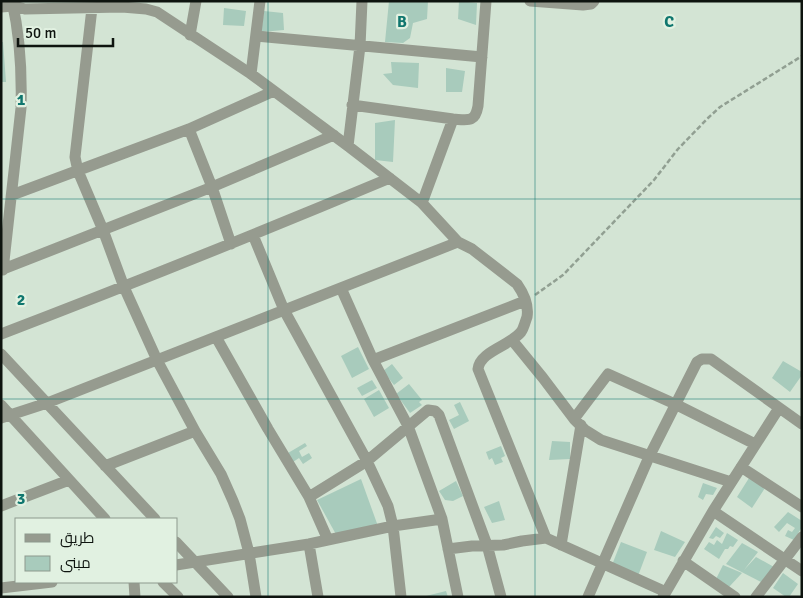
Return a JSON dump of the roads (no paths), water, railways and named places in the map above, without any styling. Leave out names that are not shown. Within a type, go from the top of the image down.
[{"type":"street","points":[[190,35],[196,1]]},
{"type":"street","points":[[251,74],[260,1]]},
{"type":"street","points":[[348,146],[360,46],[362,1]]},
{"type":"street","points":[[352,104],[453,119],[472,118],[476,114],[486,1]]},
{"type":"street","points":[[530,1],[583,5],[591,4],[594,1]]},
{"type":"street","points":[[13,4],[20,55],[21,108],[2,270],[212,187],[334,135]]},
{"type":"street","points":[[1,7],[13,4],[25,9],[92,8],[122,4],[157,12],[251,74],[334,135],[422,203],[458,242],[472,249],[517,284],[526,301],[527,314],[522,331],[512,340],[484,357],[479,363],[478,368],[546,538]]},
{"type":"street","points":[[92,8],[75,157],[78,171],[124,287],[157,360],[221,474],[233,501],[240,518],[249,553],[256,597]]},
{"type":"street","points":[[256,36],[482,56]]},
{"type":"street","points":[[12,195],[189,128],[274,91]]},
{"type":"street","points":[[422,203],[453,119]]},
{"type":"street","points":[[189,128],[212,187],[231,244]]},
{"type":"street","points":[[1,334],[124,287],[390,178]]},
{"type":"street","points":[[253,235],[284,310],[367,461],[388,506],[393,526],[401,597]]},
{"type":"street","points":[[6,417],[47,403],[458,242]]},
{"type":"street","points":[[341,288],[374,360],[408,426],[442,519],[458,597]]},
{"type":"street","points":[[374,360],[526,301]]},
{"type":"street","points":[[216,337],[309,497],[328,540]]},
{"type":"street","points":[[512,340],[578,422],[601,440],[731,482]]},
{"type":"street","points":[[1,354],[154,518]]},
{"type":"street","points":[[588,597],[649,457],[697,362],[702,359],[711,359],[801,422]]},
{"type":"street","points":[[561,545],[578,422],[608,374],[675,404],[755,444]]},
{"type":"street","points":[[1,405],[6,417],[104,518]]},
{"type":"street","points":[[448,549],[503,545],[546,538],[664,594],[713,511],[779,408]]},
{"type":"street","points":[[309,497],[367,461],[428,410],[435,411],[439,415],[487,545],[501,597]]},
{"type":"street","points":[[105,466],[195,430]]},
{"type":"street","points":[[741,467],[802,507]]},
{"type":"street","points":[[1,506],[69,480]]},
{"type":"street","points":[[713,511],[802,571]]},
{"type":"street","points":[[178,565],[309,544],[393,526],[442,519]]},
{"type":"street","points":[[756,597],[802,537]]},
{"type":"street","points":[[178,544],[228,597]]},
{"type":"street","points":[[309,544],[318,597]]},
{"type":"street","points":[[683,561],[735,597]]},
{"type":"street","points":[[1,588],[44,583]]},
{"type":"street","points":[[134,583],[135,597]]},
{"type":"street","points":[[164,583],[178,597]]}]
